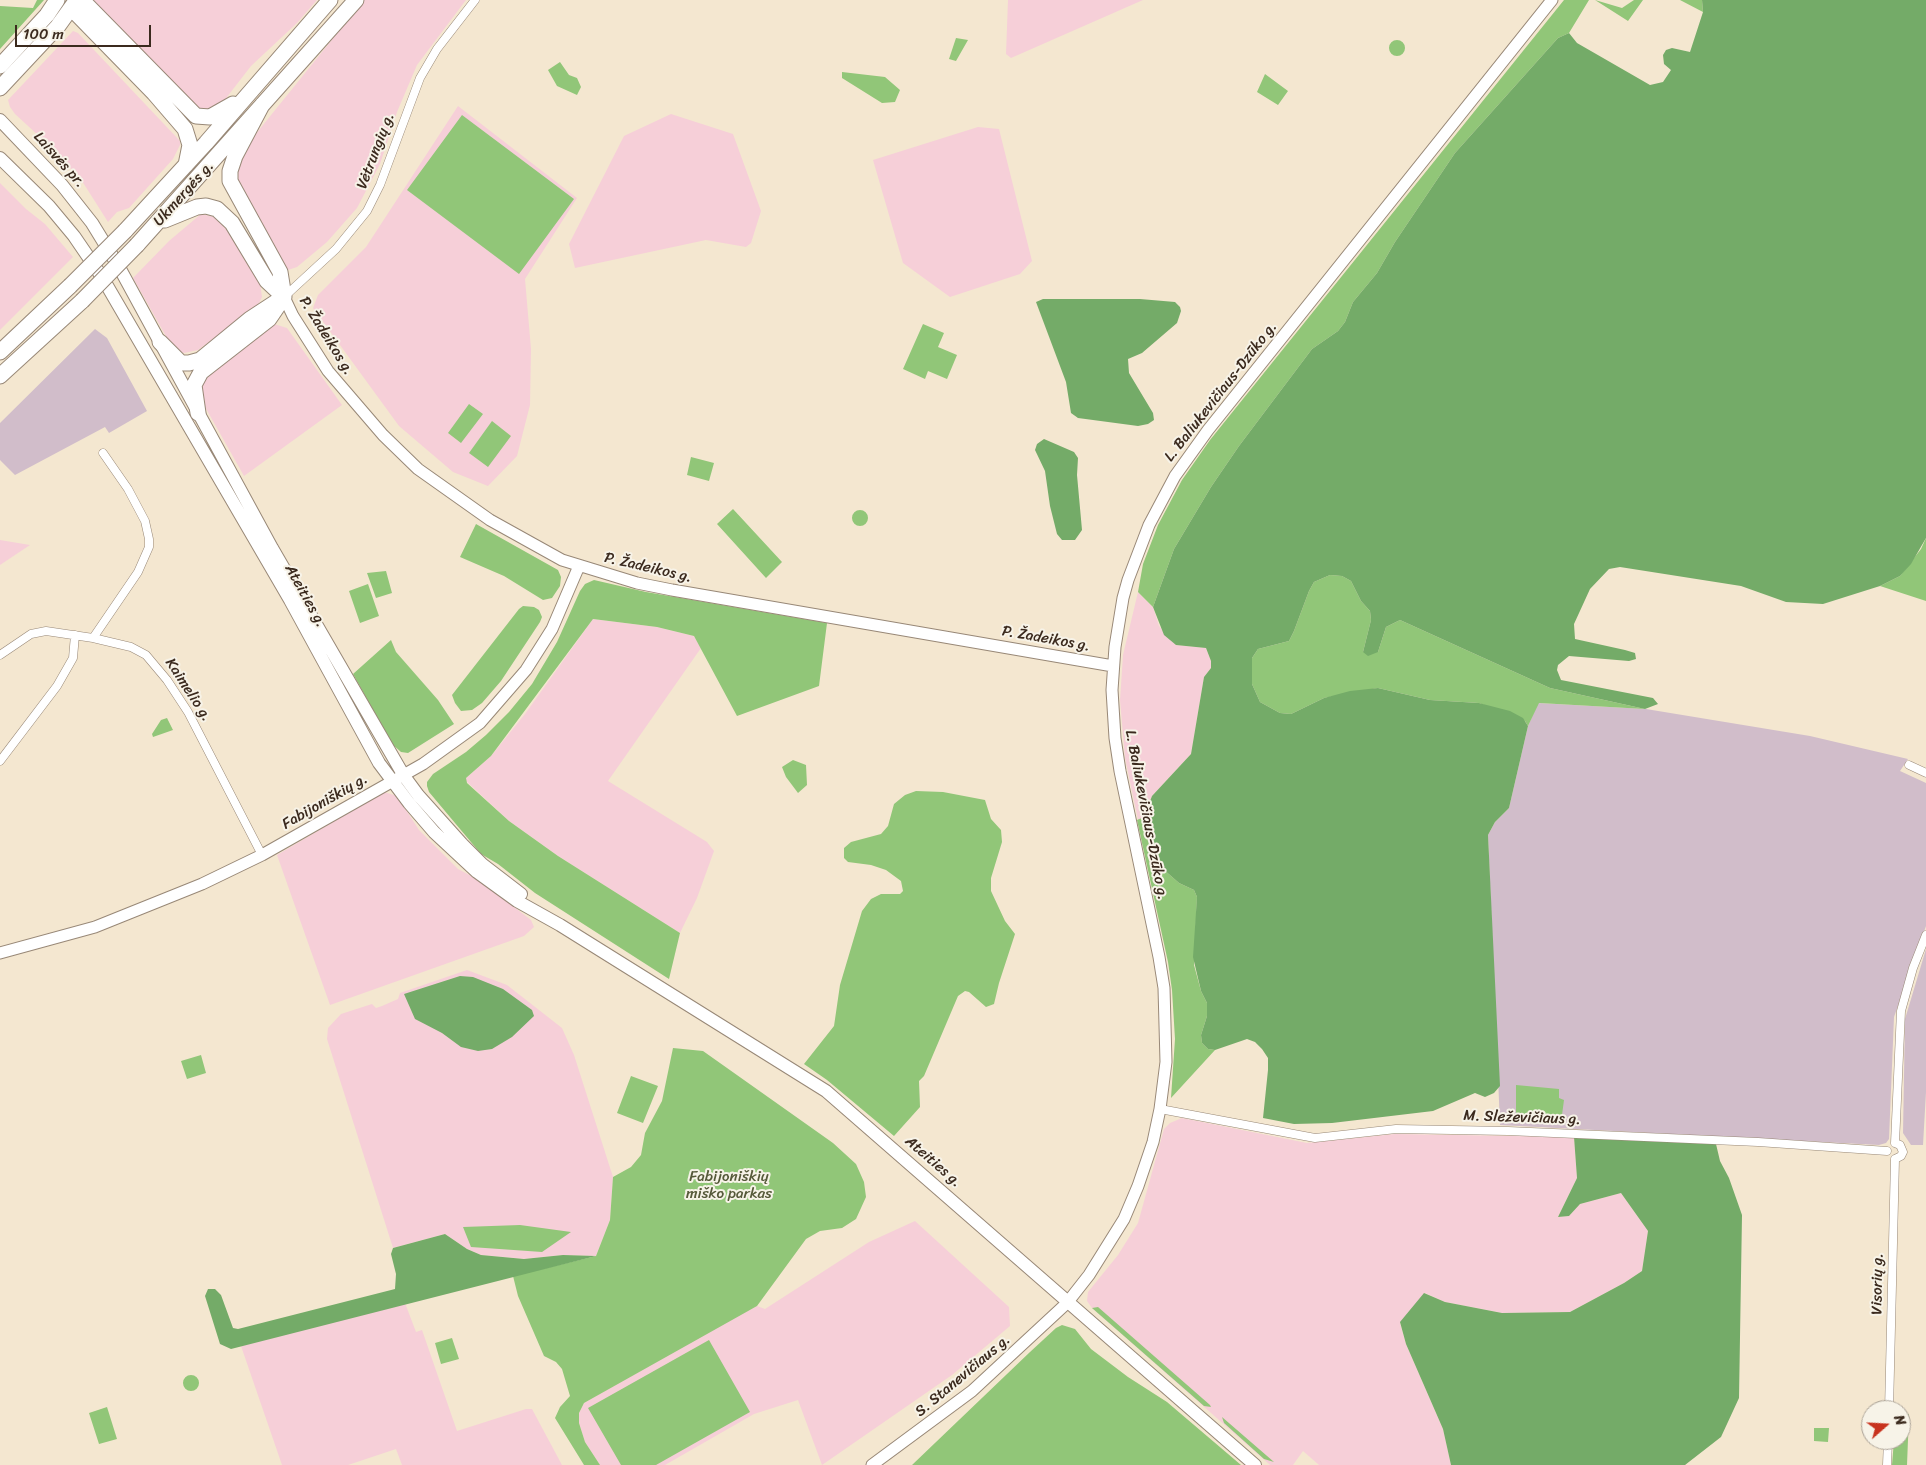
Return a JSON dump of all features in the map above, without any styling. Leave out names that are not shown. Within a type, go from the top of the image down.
[{"type":"highway","points":[[0,66],[47,15],[57,0]]},
{"type":"highway","name":"Ukmergės g.","points":[[0,352],[125,231],[253,90],[330,0]]},
{"type":"highway","name":"Ukmergės g.","points":[[0,376],[82,301],[137,246],[356,0]]},
{"type":"highway","points":[[74,2],[196,116],[203,118],[216,115],[253,90]]},
{"type":"highway","points":[[0,88],[74,2]]},
{"type":"highway","points":[[74,2],[185,130],[190,145],[185,166]]},
{"type":"highway","points":[[198,413],[194,385],[201,372],[269,319],[284,297],[280,272],[230,181],[230,171],[235,156],[262,105]]},
{"type":"highway","points":[[159,222],[197,207],[206,206],[217,209],[232,223],[267,280],[284,297]]},
{"type":"highway","points":[[160,342],[181,362],[189,364],[200,360],[264,309],[284,297]]},
{"type":"main road","name":"L. Baliukevičiaus-Dzūko g.","points":[[1067,1303],[1094,1267],[1131,1205],[1148,1157],[1160,1109],[1166,1062],[1164,988],[1120,771],[1112,712],[1113,666],[1123,598],[1138,550],[1160,501],[1190,453],[1552,0]]},
{"type":"main road","name":"Laisvės pr.","points":[[0,120],[56,178],[92,223]]},
{"type":"main road","name":"Ateities g.","points":[[0,158],[26,182],[74,236],[102,277],[290,600],[380,762],[398,778]]},
{"type":"main road","name":"Ateities g.","points":[[92,223],[119,267],[398,778],[434,832],[477,872],[517,902],[560,925],[826,1091],[1255,1465]]},
{"type":"main road","name":"P. Žadeikos g.","points":[[284,297],[293,316],[334,379],[383,436],[418,469],[466,505],[502,528],[579,566],[637,583],[695,594],[1113,666]]},
{"type":"main road","name":"Fabijoniškių g.","points":[[0,953],[50,940],[133,914],[210,881],[262,855],[398,778],[469,733],[503,699],[543,645],[579,566]]},
{"type":"main road","name":"S. Stanevičiaus g.","points":[[872,1465],[972,1391],[1067,1303]]},
{"type":"street","name":"Vėtrungių g.","points":[[284,297],[336,249],[366,211],[380,185],[420,78],[437,49],[475,0]]},
{"type":"street","points":[[93,638],[138,572],[148,547],[149,539],[149,531],[141,513],[128,489],[103,453]]},
{"type":"street","name":"Kaimelio g.","points":[[0,655],[31,634],[46,631],[93,638],[140,650],[152,660],[188,712],[262,855]]},
{"type":"street","points":[[0,761],[57,686],[73,658],[75,635]]},
{"type":"street","points":[[1909,765],[1926,773]]},
{"type":"street","points":[[1895,1143],[1901,1011],[1913,968],[1926,935]]},
{"type":"street","name":"M. Sleževičiaus g.","points":[[1160,1109],[1315,1138],[1396,1129],[1498,1131],[1758,1142],[1887,1151]]},
{"type":"street","points":[[1895,1143],[1900,1145],[1903,1152],[1895,1160],[1888,1156],[1887,1151],[1889,1145],[1895,1143]]},
{"type":"street","name":"Visorių g.","points":[[1889,1400],[1895,1160]]},
{"type":"street","points":[[1887,1465],[1888,1450]]},
{"type":"shaded area","points":[[89,0],[317,0],[297,23],[251,66],[220,106],[202,112]]},
{"type":"shaded area","points":[[364,0],[466,0],[417,65],[397,112],[380,164],[357,208],[327,242],[297,267],[288,270],[283,268],[238,187],[235,165],[242,151]]},
{"type":"shaded area","points":[[1008,0],[1143,0],[1011,58],[1006,54]]},
{"type":"shaded area","points":[[73,31],[78,33],[180,141],[173,159],[129,208],[117,212],[108,222],[82,181],[52,148],[15,114],[8,100]]},
{"type":"shaded area","points":[[458,106],[577,198],[525,279],[531,349],[530,405],[517,456],[488,486],[453,472],[399,426],[313,308],[318,295],[366,247]]},
{"type":"shaded area","points":[[671,114],[733,134],[761,211],[751,243],[746,247],[706,240],[575,268],[569,244],[624,136]]},
{"type":"shaded area","points":[[978,127],[999,129],[1032,261],[1020,274],[950,297],[903,263],[873,160]]},
{"type":"shaded area","points":[[0,183],[26,209],[45,224],[73,257],[0,330]]},
{"type":"shaded area","points":[[201,214],[215,217],[228,231],[260,283],[262,297],[258,305],[198,350],[184,353],[177,351],[171,345],[133,278],[169,241]]},
{"type":"shaded area","points":[[274,324],[287,328],[342,405],[244,476],[200,398],[203,377]]},
{"type":"shaded area","points":[[95,329],[107,338],[147,411],[109,433],[105,427],[15,475],[0,460],[0,423]]},
{"type":"shaded area","points":[[0,540],[30,545],[0,565]]},
{"type":"shaded area","points":[[1138,592],[1153,607],[1159,626],[1176,645],[1206,648],[1211,661],[1211,668],[1204,677],[1191,754],[1152,796],[1144,817],[1138,820],[1125,758],[1120,700],[1123,655]]},
{"type":"shaded area","points":[[593,619],[657,627],[694,636],[701,648],[608,781],[707,842],[714,851],[697,898],[680,933],[558,856],[509,821],[466,781],[466,778],[491,756],[525,714]]},
{"type":"shaded area","points":[[1538,703],[1646,709],[1810,736],[1908,759],[1900,771],[1926,783],[1926,926],[1894,1017],[1889,1139],[1886,1143],[1879,1145],[1500,1125],[1488,835],[1495,822],[1509,808],[1528,726]]},
{"type":"shaded area","points":[[384,792],[397,796],[419,830],[458,869],[479,880],[531,920],[534,927],[524,936],[330,1005],[277,855]]},
{"type":"shaded area","points":[[1926,949],[1926,1092],[1923,1145],[1911,1145],[1903,1133],[1905,1019]]},
{"type":"shaded area","points":[[467,970],[507,985],[562,1028],[574,1055],[613,1177],[610,1220],[596,1256],[563,1255],[524,1259],[481,1255],[467,1249],[445,1234],[393,1248],[327,1039],[328,1028],[341,1014],[372,1004],[376,1008],[382,1006],[398,999],[400,993]]},
{"type":"shaded area","points":[[1182,1118],[1307,1143],[1395,1134],[1574,1137],[1577,1178],[1558,1217],[1569,1216],[1580,1204],[1621,1193],[1648,1231],[1642,1271],[1624,1283],[1570,1312],[1502,1313],[1445,1302],[1425,1293],[1400,1323],[1406,1344],[1443,1429],[1451,1465],[1319,1465],[1303,1451],[1293,1465],[1270,1465],[1092,1308],[1087,1301],[1088,1292],[1118,1255],[1138,1223],[1164,1129],[1170,1123]]},
{"type":"shaded area","points":[[915,1221],[1009,1307],[1010,1326],[952,1375],[822,1465],[798,1400],[754,1414],[665,1465],[600,1465],[585,1442],[579,1423],[579,1413],[584,1403],[729,1320],[757,1306],[765,1309],[869,1242]]},
{"type":"shaded area","points":[[405,1303],[416,1332],[422,1330],[457,1431],[526,1409],[532,1409],[562,1465],[402,1465],[396,1449],[348,1465],[282,1465],[241,1346]]},
{"type":"green space","points":[[37,0],[44,0],[0,49],[0,6],[33,8]]},
{"type":"green space","points":[[1564,0],[1589,0],[1569,33],[1558,38],[1455,153],[1395,242],[1377,273],[1353,302],[1345,322],[1338,331],[1312,349],[1239,446],[1211,487],[1174,549],[1153,607],[1138,592],[1143,564],[1158,525],[1182,480],[1210,440]]},
{"type":"green space","points":[[1595,0],[1622,8],[1634,0],[1643,0],[1628,21]]},
{"type":"green space","points":[[1680,0],[1702,0],[1703,12]]},
{"type":"green space","points":[[1702,0],[1926,0],[1926,538],[1911,564],[1900,576],[1880,586],[1823,604],[1786,602],[1741,586],[1620,567],[1609,569],[1590,589],[1574,624],[1575,639],[1635,653],[1636,659],[1629,661],[1569,656],[1558,665],[1557,670],[1561,680],[1653,698],[1658,704],[1645,709],[1550,688],[1400,620],[1386,627],[1378,652],[1368,656],[1363,652],[1371,620],[1370,611],[1361,601],[1351,581],[1342,576],[1330,575],[1314,582],[1289,641],[1258,649],[1252,658],[1252,684],[1260,702],[1280,713],[1291,714],[1324,698],[1350,691],[1378,688],[1430,700],[1479,703],[1510,711],[1523,718],[1528,726],[1509,808],[1495,822],[1488,835],[1500,1086],[1494,1093],[1485,1097],[1475,1093],[1433,1111],[1332,1123],[1294,1124],[1263,1118],[1268,1058],[1262,1049],[1255,1042],[1247,1039],[1215,1050],[1208,1049],[1202,1043],[1201,1035],[1207,1016],[1207,1003],[1201,991],[1193,957],[1197,897],[1194,890],[1179,883],[1163,869],[1146,829],[1144,817],[1152,796],[1191,754],[1204,677],[1211,668],[1211,661],[1206,648],[1176,645],[1164,635],[1153,607],[1174,549],[1211,487],[1239,446],[1312,349],[1338,331],[1345,322],[1353,302],[1377,273],[1395,242],[1455,153],[1558,38],[1569,33],[1577,43],[1650,85],[1663,82],[1671,70],[1664,64],[1663,55],[1666,50],[1672,48],[1690,52],[1703,12]]},
{"type":"green space","points":[[956,38],[968,40],[956,61],[949,59]]},
{"type":"green space","points":[[1397,40],[1405,48],[1397,56],[1389,48]]},
{"type":"green space","points":[[560,62],[569,75],[577,78],[581,87],[577,95],[557,86],[548,70]]},
{"type":"green space","points":[[842,72],[885,77],[900,90],[895,102],[882,103],[842,78]]},
{"type":"green space","points":[[1265,74],[1288,91],[1278,105],[1257,92]]},
{"type":"green space","points":[[462,115],[574,199],[519,274],[407,190]]},
{"type":"green space","points":[[1043,299],[1140,299],[1175,302],[1180,307],[1181,311],[1177,323],[1142,353],[1128,359],[1129,373],[1153,413],[1154,420],[1148,424],[1138,426],[1078,418],[1071,413],[1066,382],[1036,302]]},
{"type":"green space","points":[[923,324],[944,333],[938,347],[957,355],[947,379],[928,371],[925,379],[903,369]]},
{"type":"green space","points":[[469,404],[483,414],[461,443],[448,433]]},
{"type":"green space","points":[[492,421],[511,436],[488,467],[469,453]]},
{"type":"green space","points":[[1044,439],[1074,452],[1078,458],[1077,475],[1082,530],[1075,540],[1062,540],[1057,534],[1050,506],[1045,471],[1035,450],[1037,444]]},
{"type":"green space","points":[[691,457],[714,463],[709,481],[687,475]]},
{"type":"green space","points":[[733,509],[782,562],[766,578],[717,524]]},
{"type":"green space","points":[[860,510],[868,518],[860,526],[852,518]]},
{"type":"green space","points":[[476,524],[558,570],[561,577],[560,586],[552,598],[543,600],[504,576],[460,557]]},
{"type":"green space","points":[[1926,538],[1926,601],[1880,586],[1900,576],[1921,549]]},
{"type":"green space","points":[[386,571],[392,593],[376,598],[367,573]]},
{"type":"green space","points":[[1330,575],[1342,576],[1351,581],[1361,601],[1370,611],[1371,620],[1363,652],[1378,652],[1386,627],[1400,620],[1550,688],[1645,709],[1539,703],[1528,726],[1525,721],[1479,703],[1430,700],[1378,688],[1324,698],[1291,714],[1280,713],[1260,702],[1252,684],[1252,658],[1258,649],[1289,641],[1314,582]]},
{"type":"green space","points":[[594,580],[646,592],[827,623],[819,686],[737,716],[694,636],[657,627],[593,619],[491,756],[466,778],[467,783],[509,821],[558,856],[680,933],[669,979],[535,893],[498,864],[481,854],[429,792],[427,786],[427,782],[433,774],[466,752],[486,735],[509,712],[532,684],[557,642],[580,591],[585,584]]},
{"type":"green space","points":[[368,584],[379,616],[360,623],[349,591]]},
{"type":"green space","points":[[523,606],[534,607],[539,610],[542,617],[540,622],[501,681],[482,703],[472,710],[461,711],[452,695]]},
{"type":"green space","points":[[391,640],[396,652],[438,700],[454,724],[408,753],[401,752],[392,744],[353,674]]},
{"type":"green space","points":[[167,718],[173,730],[153,737],[152,734],[161,720]]},
{"type":"green space","points":[[793,760],[806,765],[807,785],[798,793],[786,777],[782,767]]},
{"type":"green space","points":[[916,791],[943,792],[985,800],[991,819],[1001,830],[1002,842],[991,878],[991,891],[1005,921],[1015,934],[994,1004],[986,1007],[969,992],[965,991],[958,996],[924,1076],[919,1081],[920,1107],[894,1136],[827,1080],[804,1064],[834,1026],[840,985],[862,911],[871,899],[881,894],[900,894],[903,891],[901,881],[886,870],[871,865],[848,862],[844,858],[844,848],[851,842],[881,834],[888,826],[894,804],[905,795]]},
{"type":"green space","points":[[1144,817],[1146,829],[1163,869],[1179,883],[1194,890],[1197,897],[1194,965],[1201,991],[1207,1003],[1207,1016],[1201,1035],[1202,1043],[1208,1049],[1215,1050],[1171,1098],[1175,1039],[1172,990],[1168,962],[1137,820]]},
{"type":"green space","points":[[460,976],[473,977],[503,989],[532,1010],[534,1016],[512,1037],[492,1049],[478,1051],[461,1047],[442,1033],[415,1019],[404,994]]},
{"type":"green space","name":"Fabijoniškių miško parkas","points":[[673,1048],[703,1051],[833,1143],[856,1164],[864,1182],[866,1197],[856,1219],[842,1228],[820,1231],[806,1239],[757,1306],[584,1403],[579,1413],[579,1423],[585,1442],[600,1465],[584,1465],[555,1418],[560,1407],[570,1396],[562,1369],[556,1362],[544,1356],[518,1296],[513,1276],[596,1256],[610,1220],[613,1177],[631,1167],[641,1155],[645,1133],[662,1101]]},
{"type":"green space","points":[[201,1055],[206,1073],[187,1079],[181,1061]]},
{"type":"green space","points":[[631,1076],[658,1086],[643,1123],[617,1113]]},
{"type":"green space","points":[[1516,1085],[1559,1089],[1559,1098],[1564,1100],[1562,1115],[1558,1118],[1516,1117]]},
{"type":"green space","points":[[1574,1137],[1716,1144],[1720,1161],[1729,1178],[1742,1215],[1739,1398],[1721,1437],[1685,1465],[1451,1465],[1443,1429],[1406,1344],[1400,1322],[1424,1293],[1445,1302],[1502,1313],[1570,1312],[1624,1283],[1642,1271],[1648,1231],[1621,1193],[1580,1204],[1569,1216],[1558,1217],[1577,1178]]},
{"type":"green space","points":[[520,1225],[571,1232],[542,1252],[471,1247],[463,1227]]},
{"type":"green space","points":[[445,1234],[467,1249],[481,1255],[524,1259],[563,1255],[596,1256],[231,1349],[220,1344],[205,1296],[208,1289],[215,1289],[221,1295],[233,1328],[238,1329],[395,1289],[396,1274],[391,1254],[393,1248]]},
{"type":"green space","points":[[1098,1307],[1211,1407],[1204,1406],[1092,1308]]},
{"type":"green space","points":[[1062,1325],[1075,1329],[1091,1349],[1128,1377],[1167,1402],[1241,1465],[912,1465],[1030,1352],[1056,1328]]},
{"type":"green space","points":[[452,1338],[459,1359],[441,1364],[435,1343]]},
{"type":"green space","points":[[709,1340],[750,1412],[656,1465],[621,1465],[588,1408]]},
{"type":"green space","points":[[188,1375],[194,1375],[199,1380],[197,1389],[188,1391],[183,1386],[183,1380]]},
{"type":"green space","points":[[107,1407],[117,1439],[99,1444],[89,1413]]},
{"type":"green space","points":[[1222,1417],[1274,1462],[1264,1459],[1224,1423]]},
{"type":"green space","points":[[1814,1428],[1829,1428],[1828,1442],[1814,1441]]},
{"type":"green space","points":[[1893,1450],[1908,1450],[1907,1465],[1892,1465]]}]
